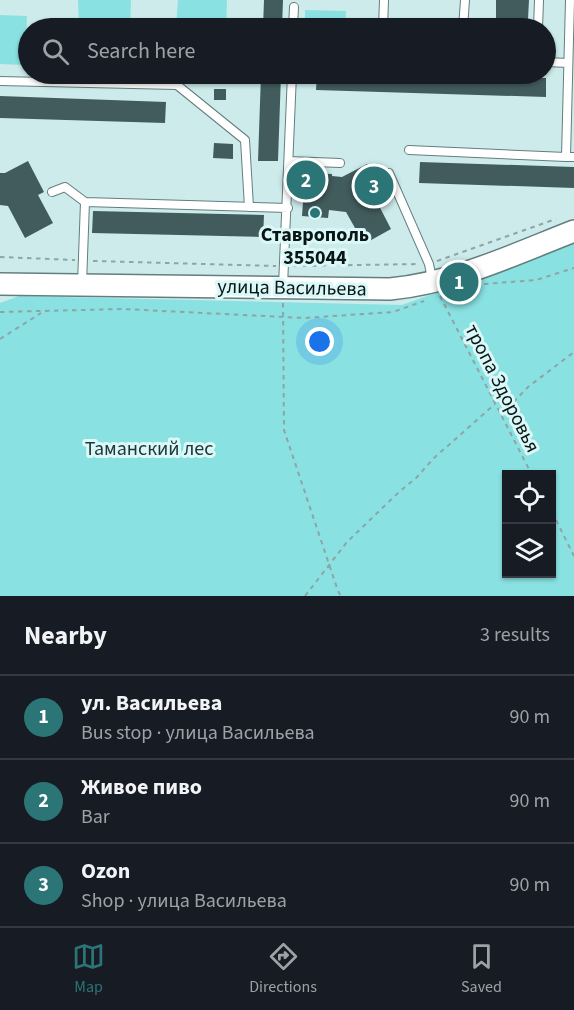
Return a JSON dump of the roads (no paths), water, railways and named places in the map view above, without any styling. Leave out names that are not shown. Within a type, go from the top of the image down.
[{"type":"street","name":"улица Васильева","points":[[0,284],[390,289],[415,286],[438,290],[472,270],[574,231]]},
{"type":"lane","points":[[383,18],[384,0]]},
{"type":"lane","points":[[464,18],[465,0]]},
{"type":"lane","points":[[538,18],[539,0]]},
{"type":"lane","points":[[409,150],[570,157],[568,63],[572,5]]},
{"type":"lane","points":[[293,18],[294,7]]},
{"type":"lane","points":[[556,62],[568,63]]},
{"type":"lane","points":[[0,81],[18,81]]},
{"type":"lane","points":[[133,84],[177,85],[245,140],[249,207]]},
{"type":"lane","points":[[283,287],[292,84]]},
{"type":"lane","points":[[289,161],[340,163]]},
{"type":"lane","points":[[389,173],[438,290]]},
{"type":"lane","points":[[52,192],[65,187],[86,202],[288,208]]},
{"type":"lane","points":[[82,285],[86,202]]},
{"type":"place","name":"Живое пиво","points":[[306,180]]},
{"type":"place","name":"Ozon","points":[[374,186]]},
{"type":"place","name":"Ставрополь 355044","points":[[315,213]]},
{"type":"place","name":"ул. Васильева","points":[[459,282]]},
{"type":"park label","name":"Таманский лес","points":[[149,448]]}]
